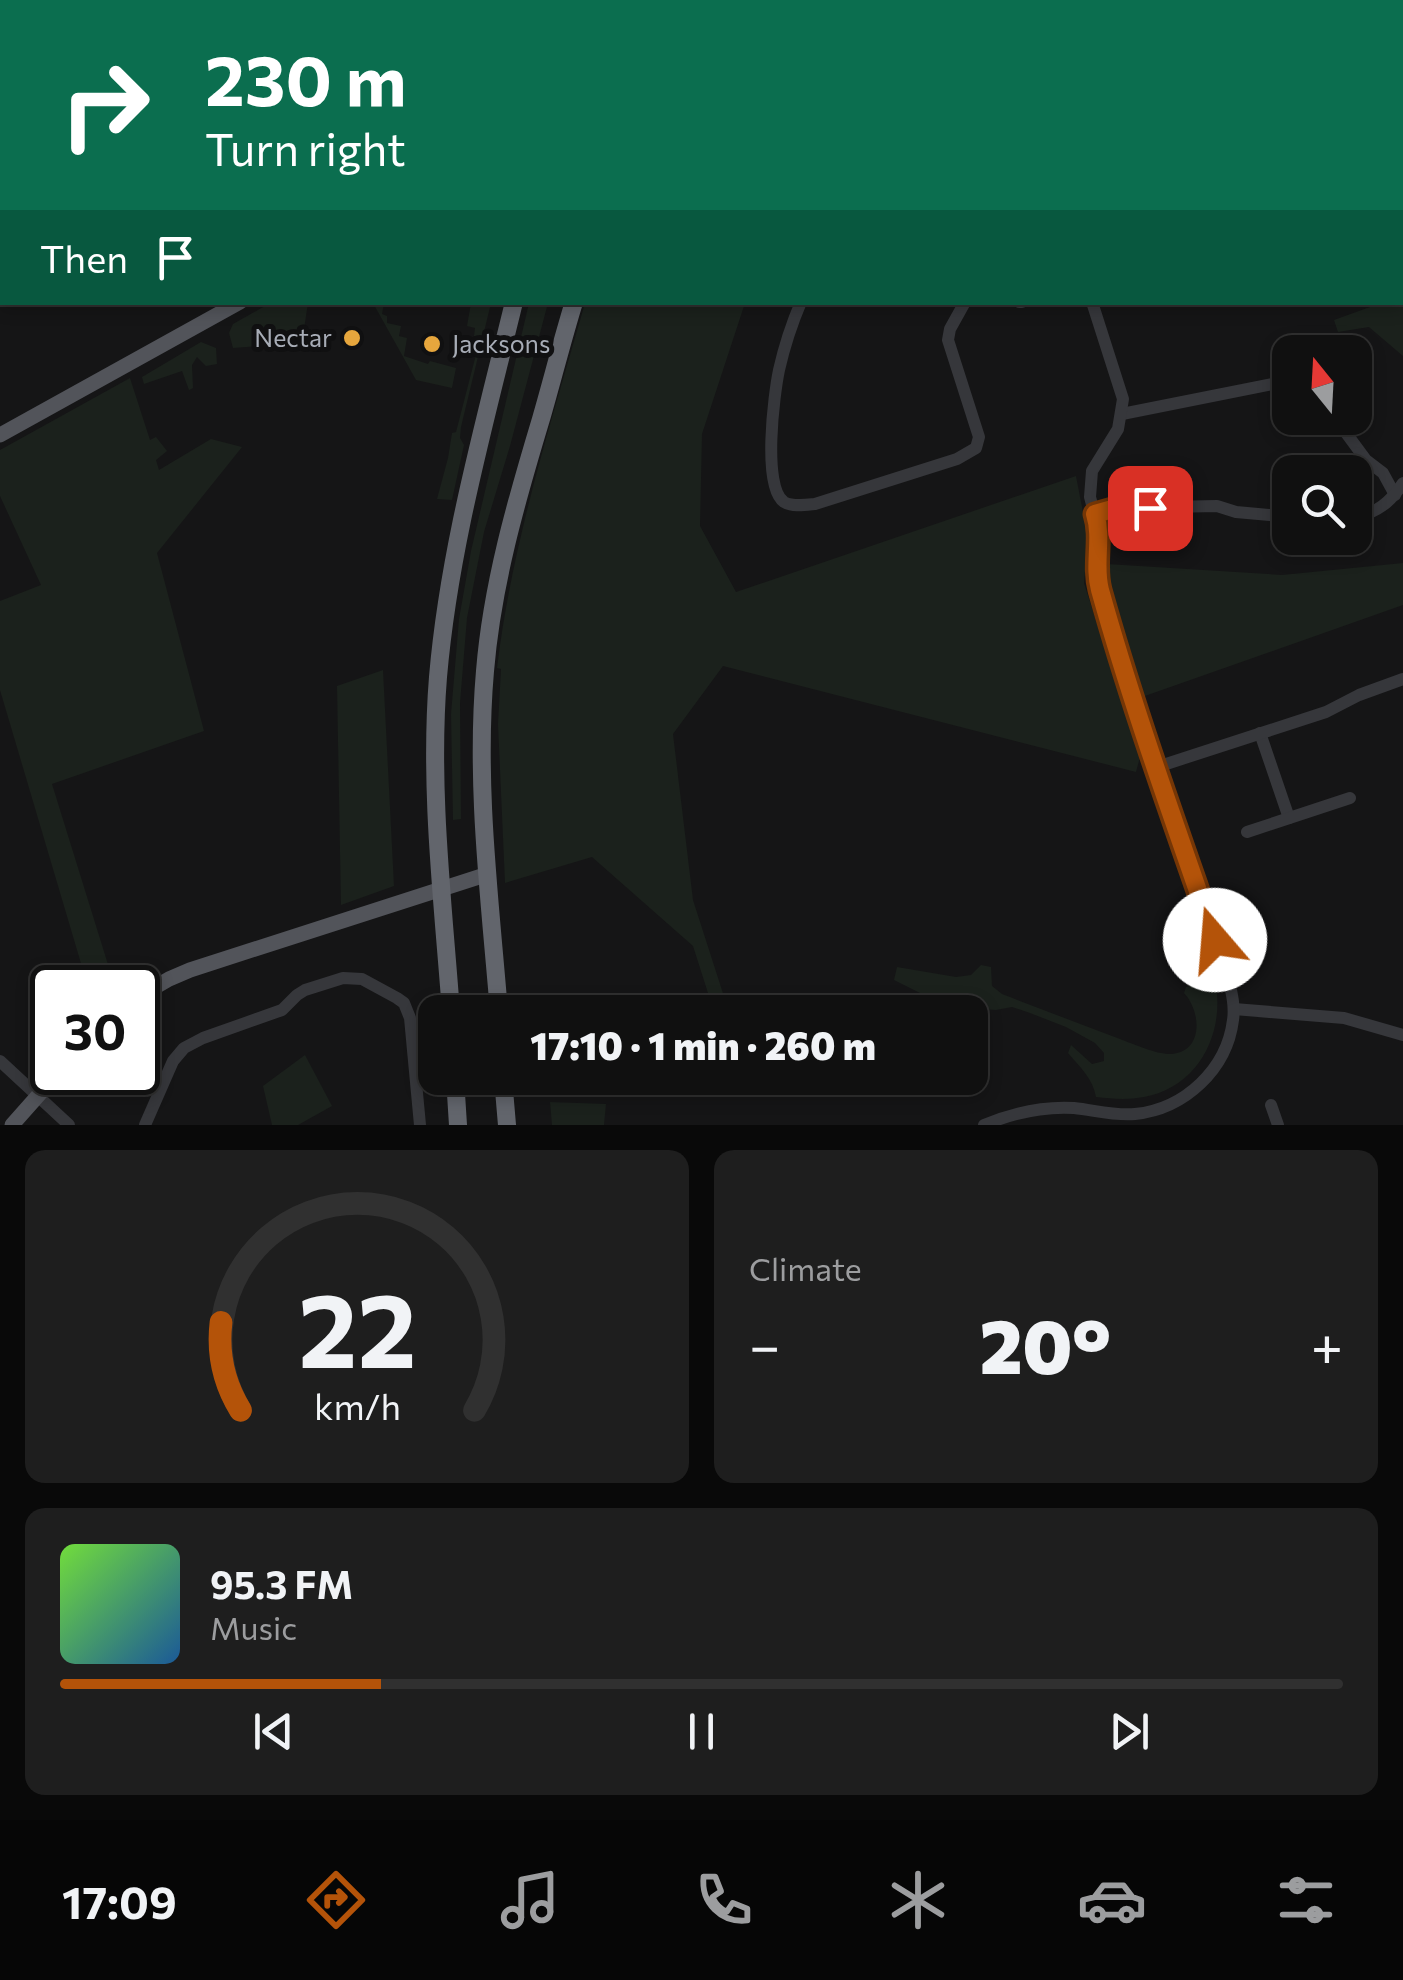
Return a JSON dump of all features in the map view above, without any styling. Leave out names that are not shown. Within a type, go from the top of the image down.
[{"type":"highway","points":[[449,995],[437,798],[438,677],[472,474],[513,305]]},
{"type":"highway","points":[[498,995],[481,755],[484,671],[500,566],[573,305]]},
{"type":"highway","points":[[456,1095],[458,1125]]},
{"type":"highway","points":[[504,1095],[507,1125]]},
{"type":"main road","points":[[0,435],[211,310]]},
{"type":"main road","points":[[160,984],[190,970],[488,874]]},
{"type":"main road","points":[[12,1125],[38,1096]]},
{"type":"street","points":[[801,305],[779,370],[772,422],[773,480],[785,502],[800,506],[957,459],[976,448],[979,438],[948,340],[963,305]]},
{"type":"street","points":[[984,1125],[1016,1113],[1051,1108],[1122,1114],[1146,1113],[1168,1106],[1203,1082],[1219,1061],[1234,1009],[1229,981],[1100,588],[1100,532],[1090,497],[1092,471],[1118,429],[1123,400],[1093,305]]},
{"type":"street","points":[[1122,414],[1272,384]]},
{"type":"street","points":[[1348,435],[1366,460],[1399,489],[1372,513]]},
{"type":"street","points":[[1095,514],[1116,508],[1217,506],[1272,515]]},
{"type":"street","points":[[1157,767],[1326,712],[1360,694],[1403,679]]},
{"type":"street","points":[[1260,733],[1289,818]]},
{"type":"street","points":[[1247,832],[1350,798]]},
{"type":"street","points":[[145,1125],[173,1061],[184,1048],[282,1010],[300,992],[349,977],[362,979],[397,998],[408,1009],[420,1125]]},
{"type":"street","points":[[1234,1009],[1344,1018],[1403,1035]]},
{"type":"street","points":[[0,1060],[69,1125]]},
{"type":"street","points":[[1271,1105],[1278,1125]]},
{"type":"shaded area","points":[[267,305],[308,305],[304,329],[290,347],[268,335],[260,346],[233,348],[229,333],[233,324]]},
{"type":"shaded area","points":[[374,305],[384,305],[382,314],[387,316],[387,323],[401,326],[399,336],[407,338],[404,356],[456,368],[452,388],[416,380]]},
{"type":"shaded area","points":[[471,305],[491,305],[461,427],[464,445],[452,500],[437,499],[480,339],[474,336],[475,328],[467,326]]},
{"type":"shaded area","points":[[529,305],[547,305],[484,532],[467,618],[460,703],[461,819],[453,820],[451,714],[459,619]]},
{"type":"shaded area","points":[[584,305],[744,305],[702,434],[700,526],[736,592],[1076,476],[1088,538],[1084,583],[1140,757],[1136,772],[723,666],[673,734],[693,900],[724,995],[709,995],[693,946],[592,857],[505,883],[498,724],[501,669],[497,668],[522,529]]},
{"type":"shaded area","points":[[1375,305],[1403,305],[1403,356],[1369,327],[1338,332],[1334,320]]},
{"type":"shaded area","points":[[201,342],[216,348],[217,364],[206,366],[197,357],[192,365],[193,388],[189,390],[182,371],[144,384],[142,377]]},
{"type":"shaded area","points":[[130,378],[150,440],[156,437],[167,451],[156,460],[159,470],[211,439],[242,447],[157,553],[204,731],[52,784],[108,965],[81,965],[0,690],[0,601],[41,585],[0,496],[0,450]]},
{"type":"shaded area","points":[[1403,563],[1403,605],[1142,697],[1106,580],[1107,564],[1282,575]]},
{"type":"shaded area","points":[[383,670],[394,886],[341,905],[337,686]]},
{"type":"shaded area","points":[[981,965],[991,967],[992,986],[1002,994],[1166,1054],[1182,1051],[1194,1038],[1196,1019],[1184,993],[1186,987],[1215,980],[1216,1019],[1204,1054],[1180,1082],[1144,1097],[1096,1097],[1089,1079],[1068,1053],[1071,1045],[1092,1064],[1104,1061],[1104,1053],[1095,1043],[1066,1027],[1012,1007],[988,1010],[988,995],[924,995],[894,980],[897,967],[956,977],[971,975]]},
{"type":"shaded area","points":[[305,1055],[332,1106],[298,1125],[272,1125],[263,1086]]},
{"type":"shaded area","points":[[550,1102],[606,1104],[604,1125],[552,1125]]},
{"type":"place","name":"Nectar","points":[[352,338]]},
{"type":"place","name":"Jacksons","points":[[432,344]]},
{"type":"route","points":[[1150,508],[1116,508],[1095,514],[1100,532],[1097,578],[1134,702],[1215,940]]}]
